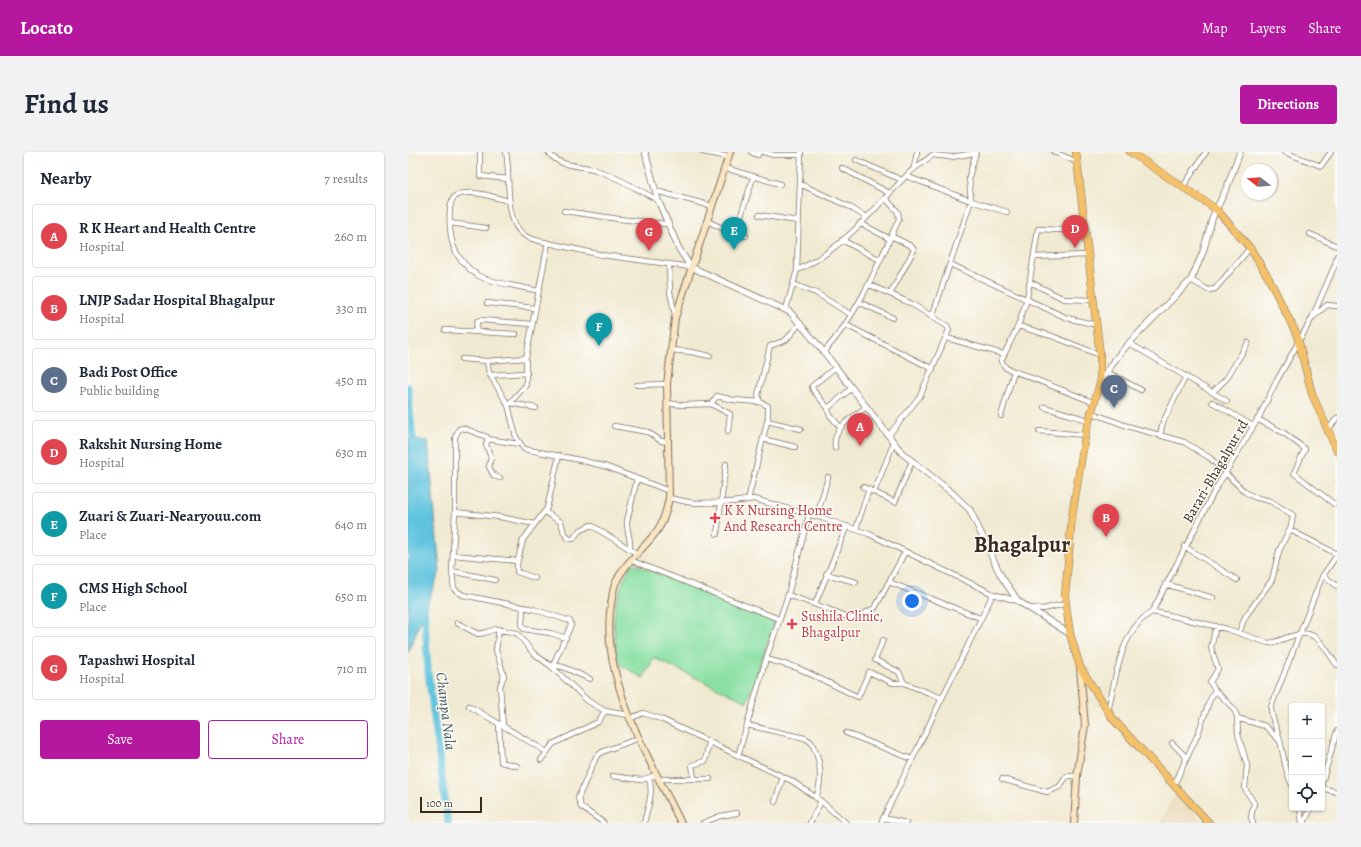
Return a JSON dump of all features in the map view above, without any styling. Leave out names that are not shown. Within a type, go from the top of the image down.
[{"type":"main road","points":[[1074,823],[1077,776],[1085,725],[1080,667],[1070,634],[1065,604],[1072,516],[1088,420],[1100,384],[1100,355],[1097,325],[1076,152]]},
{"type":"main road","points":[[1130,152],[1216,208],[1250,248],[1268,277],[1299,342],[1312,394],[1337,451]]},
{"type":"main road","points":[[681,823],[629,717],[612,659],[609,620],[615,585],[630,560],[659,528],[664,517],[669,498],[667,384],[676,315],[730,155]]},
{"type":"main road","points":[[1080,667],[1120,728],[1209,823]]},
{"type":"street","points":[[480,152],[480,176],[508,179]]},
{"type":"street","points":[[506,152],[508,200],[520,232],[528,237],[602,255],[691,267],[786,309],[800,323],[824,352],[894,442],[912,461],[951,492],[970,510],[1001,576],[1018,601]]},
{"type":"street","points":[[548,152],[554,159],[580,168],[597,170],[658,200]]},
{"type":"street","points":[[645,152],[658,200],[667,224],[679,249],[691,267]]},
{"type":"street","points":[[703,152],[730,155]]},
{"type":"street","points":[[751,152],[758,155],[759,152]]},
{"type":"street","points":[[764,152],[774,155],[801,154],[797,270],[786,309]]},
{"type":"street","points":[[914,167],[916,152]]},
{"type":"street","points":[[1054,152],[1077,162]]},
{"type":"street","points":[[1183,187],[1206,152]]},
{"type":"street","points":[[1100,384],[1107,372],[1129,343],[1191,280],[1203,252],[1216,208],[1227,187],[1240,152]]},
{"type":"street","points":[[1284,152],[1319,166],[1322,165],[1332,152]]},
{"type":"street","points":[[797,270],[819,260],[860,223],[914,167],[925,162],[932,155],[951,157],[976,153],[969,177],[971,201],[932,317]]},
{"type":"street","points":[[856,160],[902,180]]},
{"type":"street","points":[[725,168],[753,178],[780,184]]},
{"type":"street","points":[[842,168],[889,193]]},
{"type":"street","points":[[906,176],[971,201],[1007,212]]},
{"type":"street","points":[[735,234],[753,178]]},
{"type":"street","points":[[800,184],[852,207],[866,217]]},
{"type":"street","points":[[656,192],[712,206]]},
{"type":"street","points":[[508,200],[473,193],[458,195],[451,203],[450,223],[455,250],[476,274],[489,279],[539,291]]},
{"type":"street","points":[[824,352],[846,325],[850,314],[859,302],[880,260],[899,215],[885,198]]},
{"type":"street","points":[[564,211],[667,224]]},
{"type":"street","points":[[760,215],[798,221]]},
{"type":"street","points":[[707,221],[735,234],[746,236]]},
{"type":"street","points":[[450,223],[486,228]]},
{"type":"street","points":[[860,223],[911,246],[914,250],[890,294]]},
{"type":"street","points":[[1085,230],[1038,229],[1027,299],[1018,326],[1003,354],[1002,364],[1014,371],[1093,402]]},
{"type":"street","points":[[1310,234],[1337,246]]},
{"type":"street","points":[[842,240],[880,260]]},
{"type":"street","points":[[509,404],[526,386],[526,358],[548,243]]},
{"type":"street","points":[[1191,280],[1208,290],[1215,289],[1250,248]]},
{"type":"street","points":[[1034,256],[1088,255]]},
{"type":"street","name":"Barari-Bhagalpur rd","points":[[1152,612],[1184,546],[1257,419],[1312,318],[1335,265],[1337,256]]},
{"type":"street","points":[[669,264],[670,292],[676,315]]},
{"type":"street","points":[[950,264],[1071,320],[1097,325]]},
{"type":"street","points":[[1030,282],[1064,299],[1094,300]]},
{"type":"street","points":[[793,284],[816,293],[850,314]]},
{"type":"street","points":[[868,284],[912,304],[948,328],[949,332],[920,396],[889,436]]},
{"type":"street","points":[[859,302],[893,318]]},
{"type":"street","points":[[487,303],[535,308]]},
{"type":"street","points":[[1312,318],[1327,305],[1337,306]]},
{"type":"street","points":[[476,331],[477,321],[481,320],[532,324]]},
{"type":"street","points":[[760,402],[758,395],[770,346],[786,340],[800,323]]},
{"type":"street","points":[[846,325],[933,369]]},
{"type":"street","points":[[1018,326],[1052,336],[1100,355]]},
{"type":"street","points":[[445,330],[516,334]]},
{"type":"street","points":[[947,338],[1003,354]]},
{"type":"street","points":[[1129,343],[1227,401]]},
{"type":"street","points":[[1213,392],[1226,379],[1248,343]]},
{"type":"street","points":[[671,350],[692,352],[710,356]]},
{"type":"street","points":[[462,358],[487,360],[526,358]]},
{"type":"street","points":[[487,360],[490,375],[509,404],[519,444]]},
{"type":"street","points":[[836,367],[812,386],[813,390],[828,408],[829,414],[840,427]]},
{"type":"street","points":[[1002,416],[1014,371]]},
{"type":"street","points":[[1107,372],[1141,390]]},
{"type":"street","points":[[490,375],[526,373]]},
{"type":"street","points":[[1160,435],[1164,422],[1186,376]]},
{"type":"street","points":[[637,385],[667,384]]},
{"type":"street","points":[[828,408],[852,388]]},
{"type":"street","points":[[711,404],[717,396],[733,400],[760,402],[768,406],[764,439],[748,500]]},
{"type":"street","points":[[1212,402],[1253,426]]},
{"type":"street","points":[[667,403],[682,405],[711,404],[730,414],[728,431]]},
{"type":"street","points":[[509,404],[536,408]]},
{"type":"street","points":[[835,448],[836,433],[840,427],[866,407]]},
{"type":"street","points":[[1044,407],[1088,420]]},
{"type":"street","points":[[1090,412],[1127,426],[1184,442],[1210,458],[1251,496],[1270,501],[1290,513],[1293,519],[1290,530],[1279,551],[1272,580],[1245,617],[1239,633]]},
{"type":"street","points":[[1327,431],[1337,418]]},
{"type":"street","points":[[1257,419],[1284,432],[1305,449],[1294,473],[1334,504],[1337,503]]},
{"type":"street","points":[[767,421],[800,428]]},
{"type":"street","points":[[614,426],[648,432],[661,441],[668,442]]},
{"type":"street","points":[[553,666],[571,625],[570,621],[523,607],[458,593],[454,589],[452,555],[455,512],[456,432],[463,428],[484,435],[488,440],[519,444],[528,450],[559,455],[607,467],[669,490]]},
{"type":"street","points":[[1039,431],[1085,435]]},
{"type":"street","points":[[764,439],[795,447]]},
{"type":"street","points":[[488,440],[486,445],[491,458],[489,467],[494,476],[500,478]]},
{"type":"street","points":[[856,529],[894,442]]},
{"type":"street","points":[[534,578],[517,572],[518,560],[523,540],[545,512],[559,455]]},
{"type":"street","points":[[863,487],[895,502],[912,461]]},
{"type":"street","points":[[717,534],[726,464]]},
{"type":"street","points":[[817,516],[828,476]]},
{"type":"street","points":[[630,547],[631,542],[626,527],[637,479]]},
{"type":"street","points":[[669,498],[693,503],[722,503],[754,499],[817,516],[856,529],[993,594],[1018,601],[1070,634]]},
{"type":"street","points":[[455,512],[500,517],[535,524]]},
{"type":"street","points":[[545,512],[559,519],[565,536],[571,540],[579,531],[591,525],[630,547],[636,553]]},
{"type":"street","points":[[738,756],[766,659],[788,595],[809,514]]},
{"type":"street","points":[[815,604],[826,574],[847,526]]},
{"type":"street","points":[[1289,780],[1280,741],[1272,718],[1271,707],[1323,575],[1337,555],[1290,530]]},
{"type":"street","points":[[1184,546],[1237,580]]},
{"type":"street","points":[[788,595],[849,618],[855,618],[876,608],[905,552]]},
{"type":"street","points":[[452,555],[518,560]]},
{"type":"street","points":[[630,560],[779,619]]},
{"type":"street","points":[[452,571],[495,580]]},
{"type":"street","points":[[826,574],[856,582]]},
{"type":"street","points":[[1323,575],[1337,586]]},
{"type":"street","points":[[889,582],[980,618]]},
{"type":"street","points":[[1165,584],[1213,598]]},
{"type":"street","points":[[881,823],[993,594]]},
{"type":"street","points":[[1028,607],[1042,609],[1065,604]]},
{"type":"street","points":[[523,607],[522,626],[524,629],[550,633],[566,638]]},
{"type":"street","points":[[1108,710],[1118,670],[1128,641],[1137,623],[1152,612],[1216,626],[1263,642],[1273,643],[1300,632],[1310,633],[1316,637],[1337,665]]},
{"type":"street","points":[[457,623],[478,634],[499,629],[517,633],[532,653],[553,666],[588,701],[605,711],[629,717],[639,714],[649,715],[709,742],[783,777],[818,800],[846,823]]},
{"type":"street","points":[[1216,626],[1211,648],[1218,667],[1210,682],[1215,690],[1233,708],[1237,718],[1238,734],[1247,765],[1245,789],[1254,803],[1251,815],[1253,823]]},
{"type":"street","points":[[499,629],[496,650],[504,676],[500,686],[501,762],[517,766]]},
{"type":"street","points":[[884,640],[875,660],[899,672],[904,682]]},
{"type":"street","points":[[766,659],[798,668],[858,697],[869,672],[893,683],[904,682],[942,698]]},
{"type":"street","points":[[553,666],[563,667],[590,679]]},
{"type":"street","points":[[1174,785],[1187,758],[1215,690]]},
{"type":"street","points":[[469,706],[547,752]]},
{"type":"street","points":[[541,760],[557,741],[598,722],[605,711]]},
{"type":"street","points":[[1237,718],[1265,726],[1280,741]]},
{"type":"street","points":[[747,725],[805,738],[811,742],[821,771],[818,800],[810,823]]},
{"type":"street","points":[[1324,775],[1337,731]]},
{"type":"street","points":[[846,733],[912,759]]},
{"type":"street","points":[[604,823],[598,821],[579,804],[578,798],[592,764],[602,752],[639,738]]},
{"type":"street","points":[[694,778],[692,765],[705,761],[709,742]]},
{"type":"street","points":[[1172,743],[1187,758]]},
{"type":"street","points":[[612,776],[634,780],[659,777],[710,779]]},
{"type":"street","points":[[1002,780],[1046,792],[1059,787],[1066,776],[1077,776]]},
{"type":"street","points":[[775,802],[783,777]]},
{"type":"street","points":[[644,823],[650,796],[651,786],[649,779]]},
{"type":"street","points":[[1325,789],[1337,792]]},
{"type":"street","points":[[1301,811],[1303,823]]},
{"type":"street","points":[[1303,823],[1309,811]]},
{"type":"street","points":[[703,823],[720,816],[737,813]]},
{"type":"street","points":[[883,818],[906,823]]},
{"type":"shaded area","points":[[1176,791],[1205,823],[1160,823]]},
{"type":"green space","points":[[632,563],[775,621],[747,702],[654,658],[643,678],[618,663],[614,634],[614,612],[620,590]]},
{"type":"water","points":[[408,439],[428,441],[440,571],[408,653]]},
{"type":"waterway","name":"Champa Nala","points":[[408,387],[414,449]]},
{"type":"waterway","name":"Champa Nala","points":[[424,603],[428,672],[448,823]]},
{"type":"place","name":"Rakshit Nursing Home","points":[[1075,248]]},
{"type":"place","name":"Zuari & Zuari-Nearyouu.com","points":[[734,250]]},
{"type":"place","name":"Tapashwi Hospital","points":[[649,251]]},
{"type":"place","name":"CMS High School","points":[[599,346]]},
{"type":"place","name":"Badi Post Office","points":[[1114,408]]},
{"type":"place","name":"R K Heart and Health Centre","points":[[860,446]]},
{"type":"place","name":"K K Nursing Home And Research Centre","points":[[715,518]]},
{"type":"place","name":"LNJP Sadar Hospital Bhagalpur","points":[[1106,537]]},
{"type":"place","name":"Sushila Clinic, Bhagalpur","points":[[792,624]]},
{"type":"district","name":"Bhagalpur","points":[[1022,544]]}]
